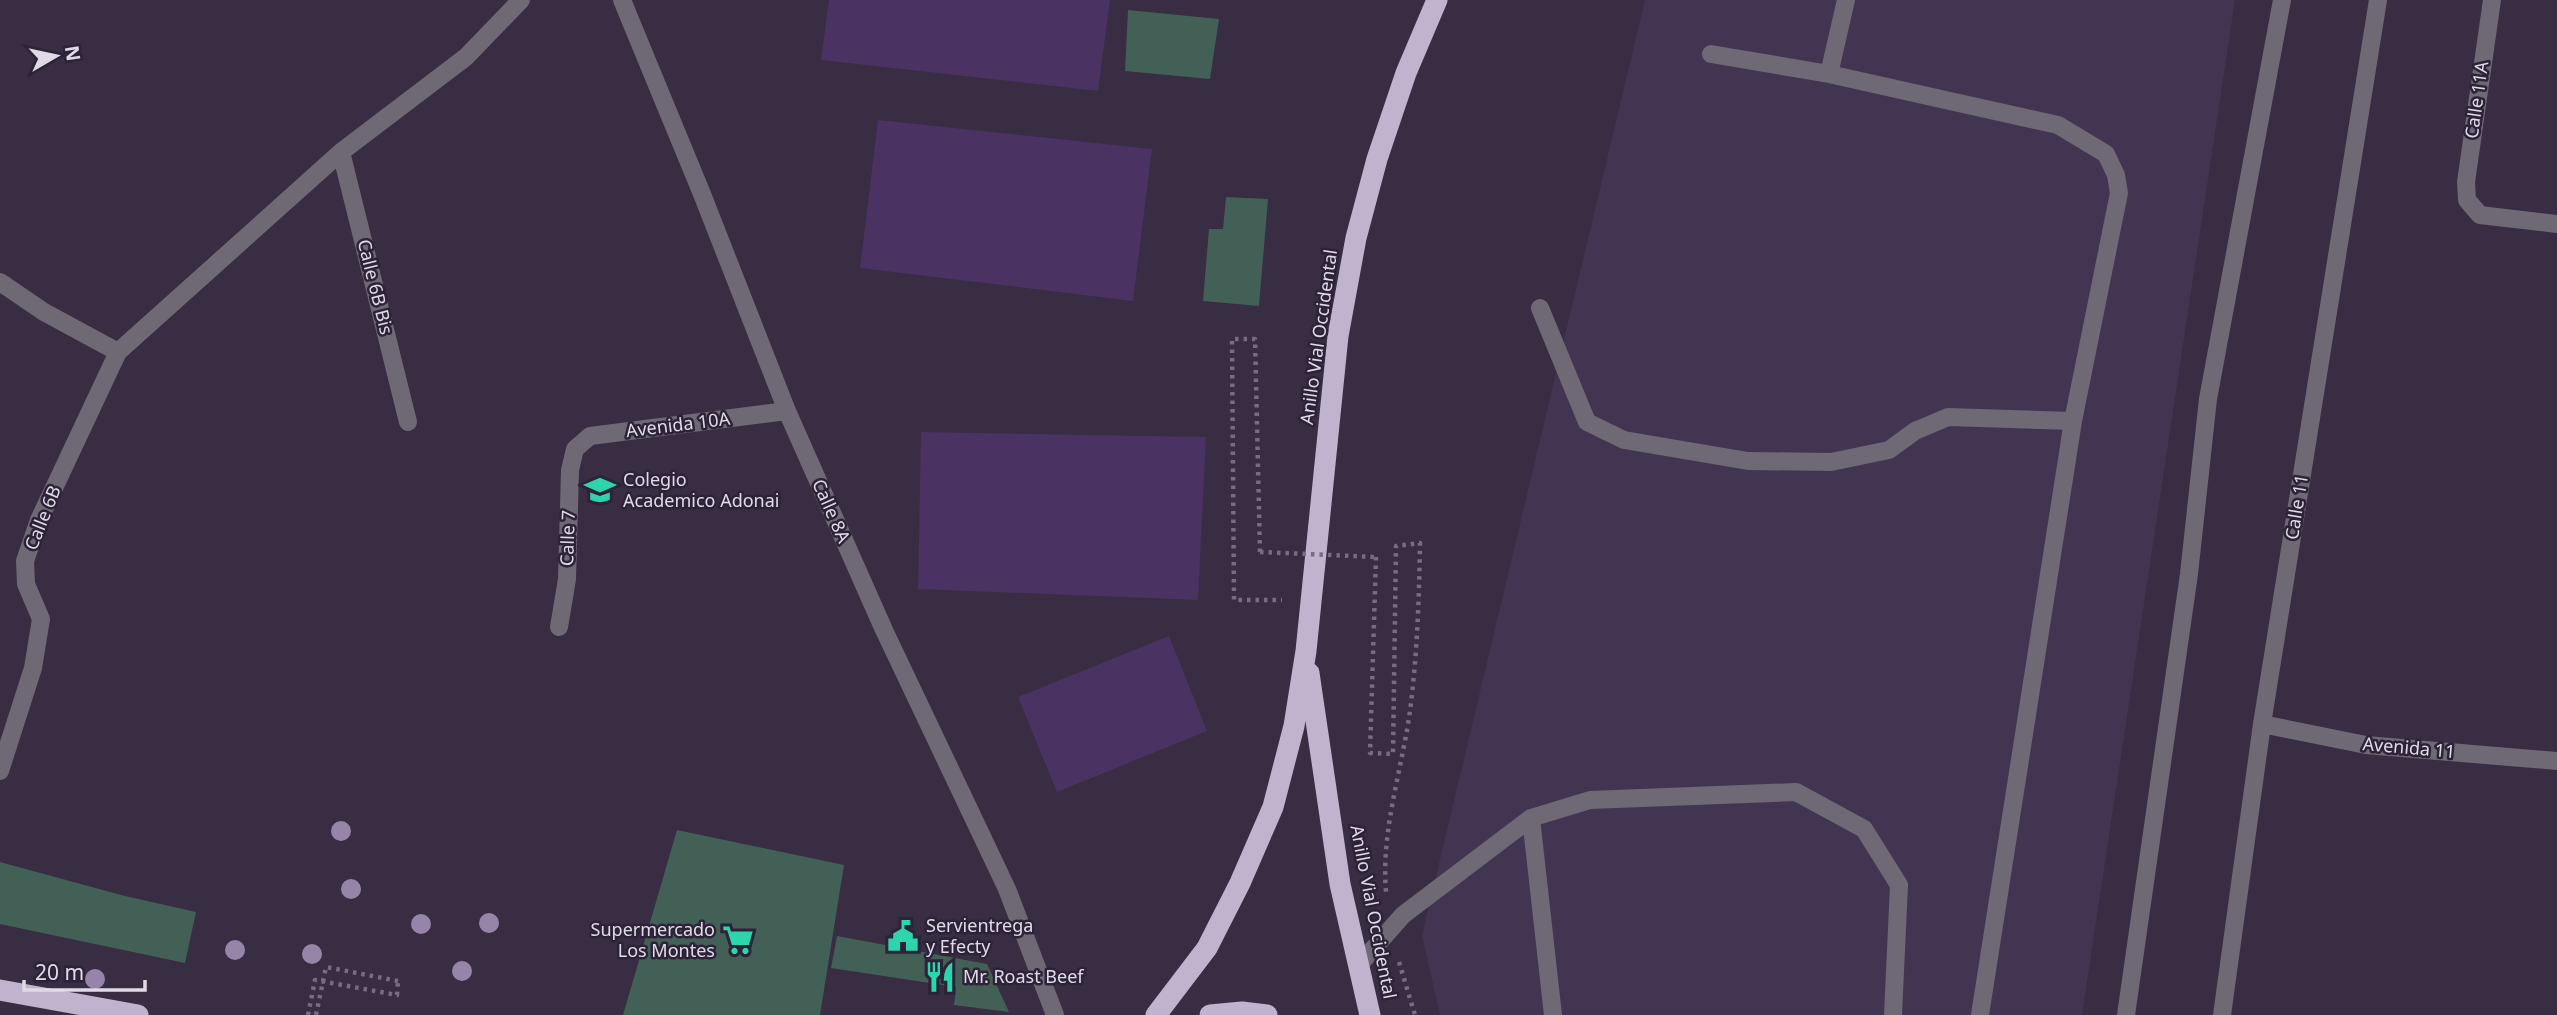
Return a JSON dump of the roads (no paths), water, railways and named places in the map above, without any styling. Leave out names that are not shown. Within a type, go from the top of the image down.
[{"type":"highway","name":"Anillo Vial Occidental","points":[[1156,1015],[1207,948],[1240,883],[1273,807],[1294,726],[1306,651],[1338,336],[1356,238],[1377,159],[1402,85],[1437,0]]},
{"type":"highway","name":"Anillo Vial Occidental","points":[[1306,651],[1340,884],[1370,1015]]},
{"type":"highway","points":[[0,990],[138,1015]]},
{"type":"highway","points":[[1210,1015],[1242,1012],[1267,1015]]},
{"type":"street","points":[[0,282],[44,312],[118,352],[341,152],[466,57],[521,0]]},
{"type":"street","name":"Calle 8A","points":[[622,0],[787,411],[884,630],[1007,888],[1050,1014]]},
{"type":"street","points":[[1829,74],[1846,0]]},
{"type":"street","points":[[2126,1015],[2189,575],[2208,399],[2282,0]]},
{"type":"street","name":"Calle 11","points":[[2222,1015],[2262,724],[2378,0]]},
{"type":"street","name":"Calle 11A","points":[[2492,0],[2466,182],[2467,200],[2480,215],[2557,224]]},
{"type":"street","points":[[1711,54],[1829,74],[2058,125],[2106,154],[2116,175],[2119,193],[2073,421],[1980,1015]]},
{"type":"street","name":"Calle 6B Bis","points":[[341,152],[408,422]]},
{"type":"street","points":[[1540,308],[1587,422],[1625,440],[1748,461],[1830,462],[1889,450],[1915,431],[1948,417],[2073,421]]},
{"type":"street","name":"Calle 6B","points":[[0,771],[33,668],[41,619],[26,583],[25,561],[39,520],[118,352]]},
{"type":"street","name":"Avenida 10A","points":[[575,449],[590,436],[787,411]]},
{"type":"street","name":"Calle 7","points":[[559,627],[567,579],[570,470],[575,449]]},
{"type":"street","name":"Avenida 11","points":[[2262,724],[2366,745],[2557,761]]},
{"type":"street","points":[[1358,966],[1403,915],[1531,818],[1590,800],[1796,792],[1864,829],[1899,885],[1893,1015]]},
{"type":"street","points":[[1531,818],[1553,1015]]},
{"type":"place","name":"Colegio Academico Adonai","points":[[600,490]]},
{"type":"place","name":"Servientrega y Efecty","points":[[903,936]]},
{"type":"place","name":"Supermercado Los Montes","points":[[738,940]]},
{"type":"place","name":"Mr. Roast Beef","points":[[940,977]]}]
